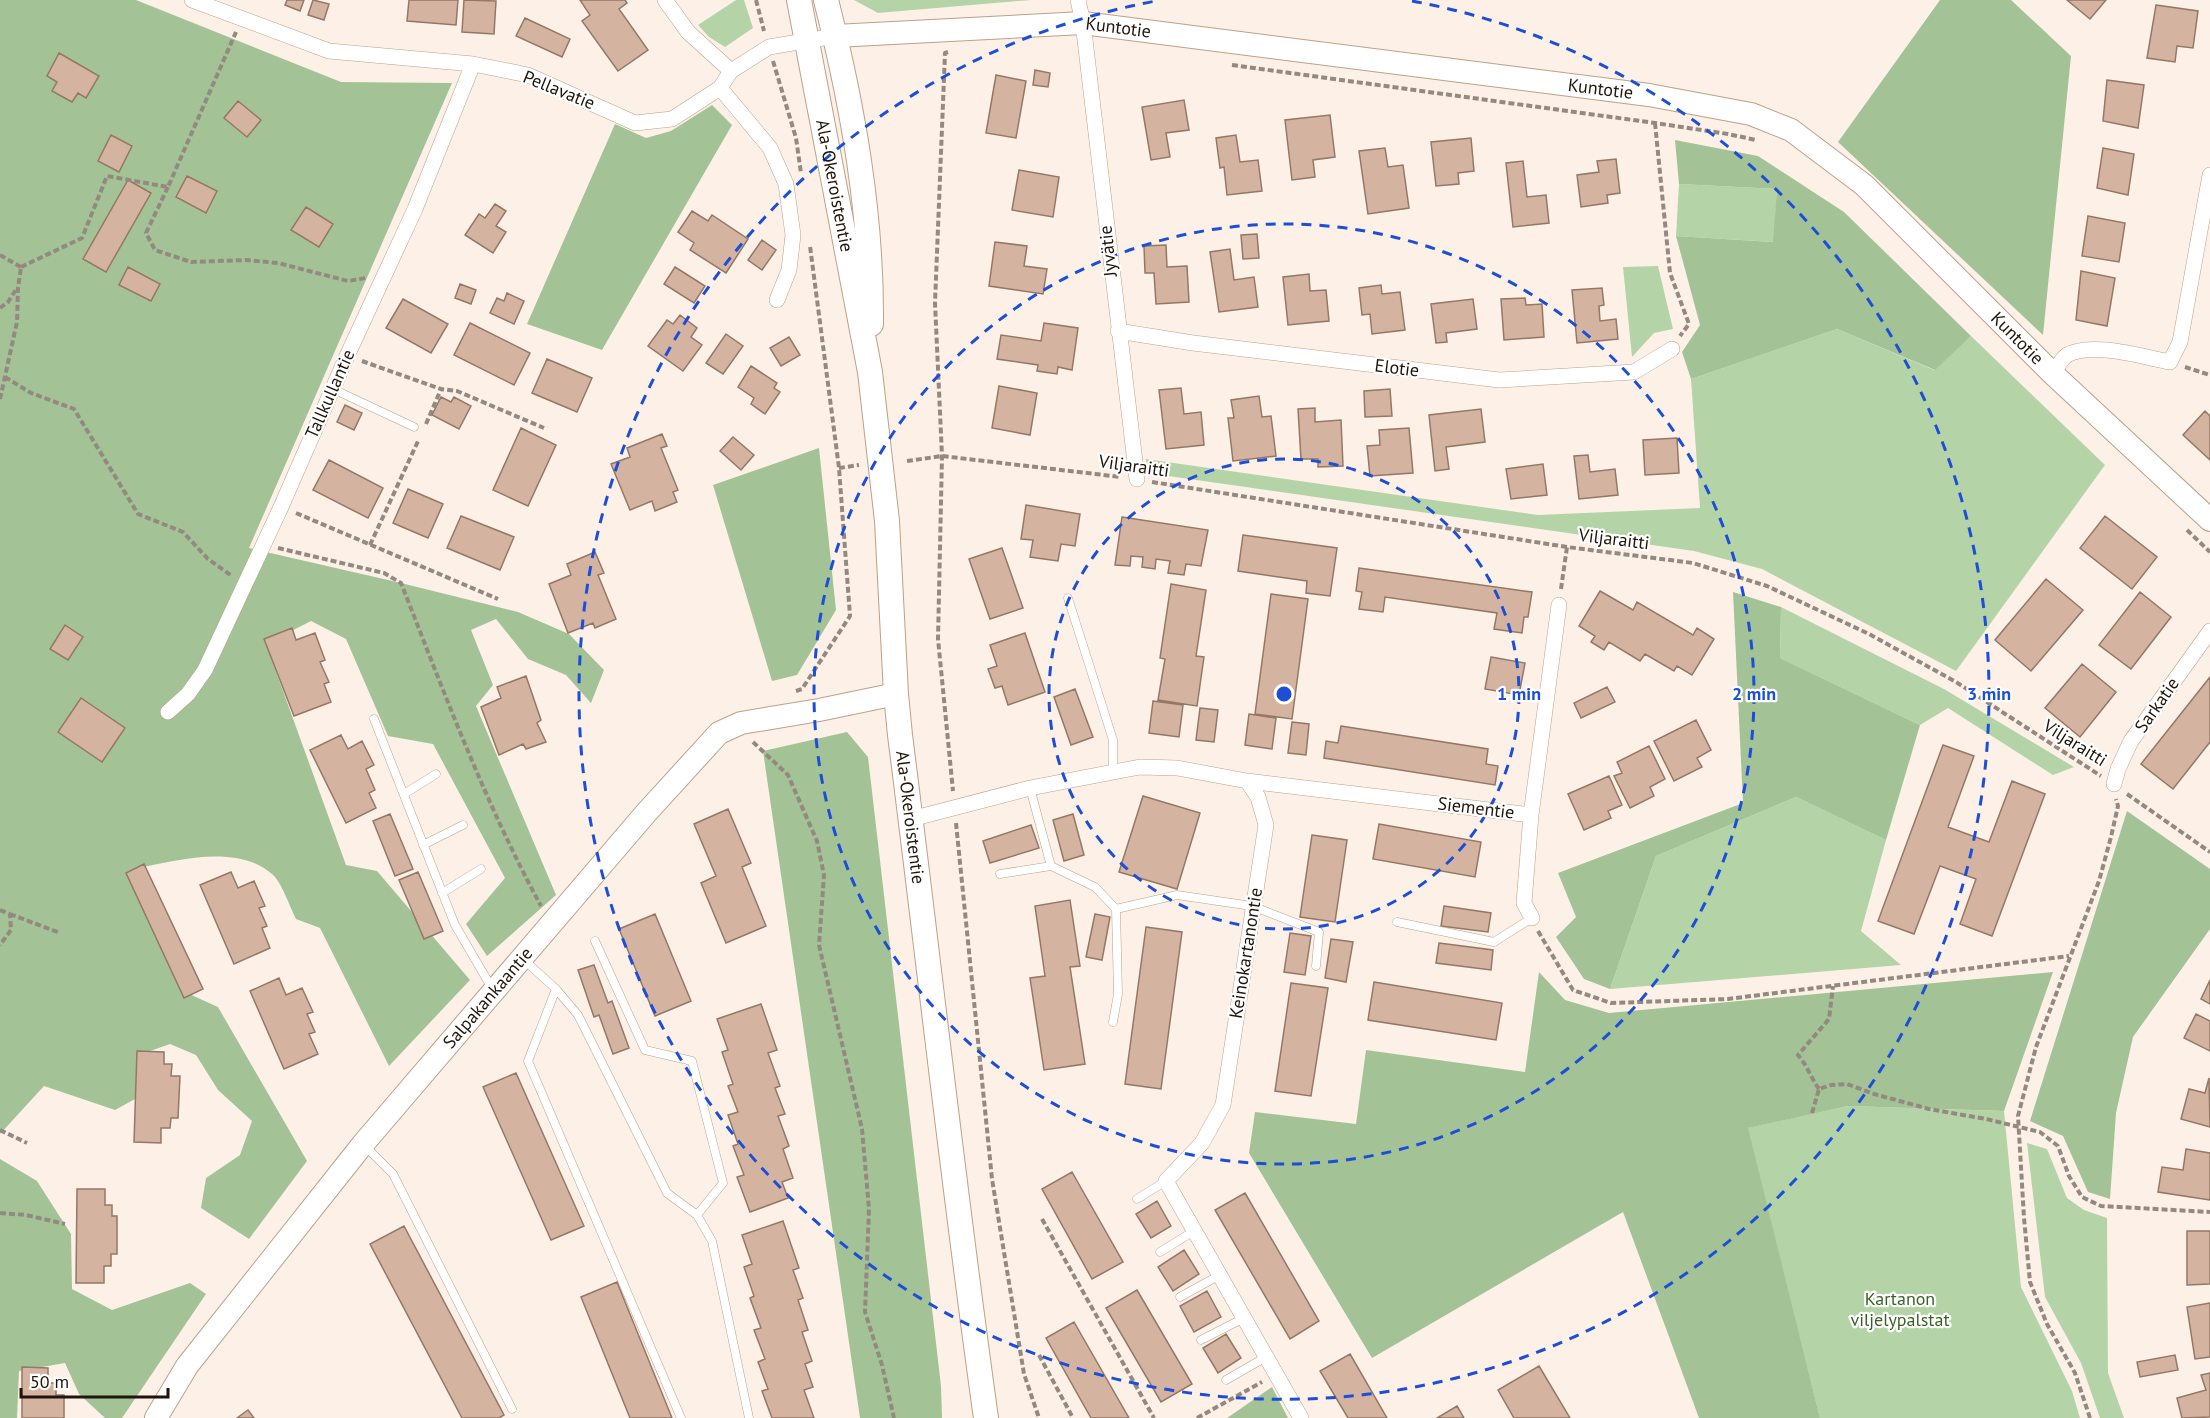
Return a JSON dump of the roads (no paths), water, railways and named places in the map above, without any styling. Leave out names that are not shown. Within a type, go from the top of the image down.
[{"type":"main road","name":"Ala-Okeroistentie","points":[[798,0],[870,372],[887,521],[896,694],[964,1261],[986,1418]]},
{"type":"main road","name":"Ala-Okeroistentie","points":[[826,0],[859,154],[865,194],[871,272],[870,372]]},
{"type":"main road","name":"Ala-Okeroistentie","points":[[964,1261],[972,1418]]},
{"type":"street","name":"Pellavatie","points":[[192,0],[329,51],[472,64],[528,75],[635,123],[672,119],[720,88],[731,71],[769,47],[835,36]]},
{"type":"street","points":[[665,0],[688,32],[731,71]]},
{"type":"street","name":"Jyvätie","points":[[1078,0],[1083,23],[1137,479]]},
{"type":"street","name":"Kuntotie","points":[[835,36],[1083,23],[1649,95],[1751,114],[1791,130],[1864,185],[2053,374],[2210,520]]},
{"type":"street","name":"Tallkullantie","points":[[168,712],[188,694],[205,670],[415,209],[472,64]]},
{"type":"street","points":[[720,88],[770,148],[786,184],[793,235],[789,270],[777,300]]},
{"type":"street","points":[[2053,374],[2065,356],[2083,349],[2117,352],[2170,362],[2180,342],[2210,175]]},
{"type":"street","name":"Elotie","points":[[1118,331],[1193,343],[1499,380],[1634,372],[1672,349]]},
{"type":"street","name":"Siementie","points":[[1247,781],[1531,814],[1559,605]]},
{"type":"street","name":"Sarkatie","points":[[2114,784],[2131,741],[2210,631]]},
{"type":"street","name":"Salpakankaantie","points":[[156,1418],[187,1366],[363,1144],[693,759],[719,733],[741,723],[896,694]]},
{"type":"street","points":[[911,819],[1030,788],[1140,767],[1177,768],[1247,781]]},
{"type":"street","name":"Keinokartanontie","points":[[1166,1181],[1202,1143],[1223,1105],[1266,825],[1258,797],[1247,781]]},
{"type":"street","points":[[1531,814],[1524,903],[1532,918]]},
{"type":"street","points":[[1166,1181],[1301,1418]]},
{"type":"lane","points":[[333,389],[414,427]]},
{"type":"lane","points":[[1068,598],[1113,740],[1113,771]]},
{"type":"lane","points":[[374,719],[455,925],[494,991]]},
{"type":"lane","points":[[404,794],[436,774]]},
{"type":"lane","points":[[1030,788],[1051,866]]},
{"type":"lane","points":[[423,845],[463,825]]},
{"type":"lane","points":[[1000,874],[1051,866],[1095,887],[1116,909],[1118,994],[1113,1022]]},
{"type":"lane","points":[[442,893],[481,869]]},
{"type":"lane","points":[[1116,909],[1177,895],[1252,906],[1319,932],[1316,966]]},
{"type":"lane","points":[[1397,922],[1494,942],[1532,918]]},
{"type":"lane","points":[[595,941],[645,1050],[692,1061],[723,1183],[697,1215]]},
{"type":"lane","points":[[521,958],[556,989],[578,1015],[667,1193],[697,1215],[712,1241],[749,1418]]},
{"type":"lane","points":[[556,989],[528,1061],[681,1418]]},
{"type":"lane","points":[[363,1144],[393,1174],[512,1409]]},
{"type":"lane","points":[[1137,1199],[1166,1181]]},
{"type":"lane","points":[[1160,1252],[1194,1231]]},
{"type":"lane","points":[[1180,1297],[1220,1275]]},
{"type":"lane","points":[[1201,1340],[1244,1318]]},
{"type":"lane","points":[[1226,1380],[1266,1357]]},
{"type":"park label","name":"Kartanon viljelypalstat","points":[[1900,1309]]}]
